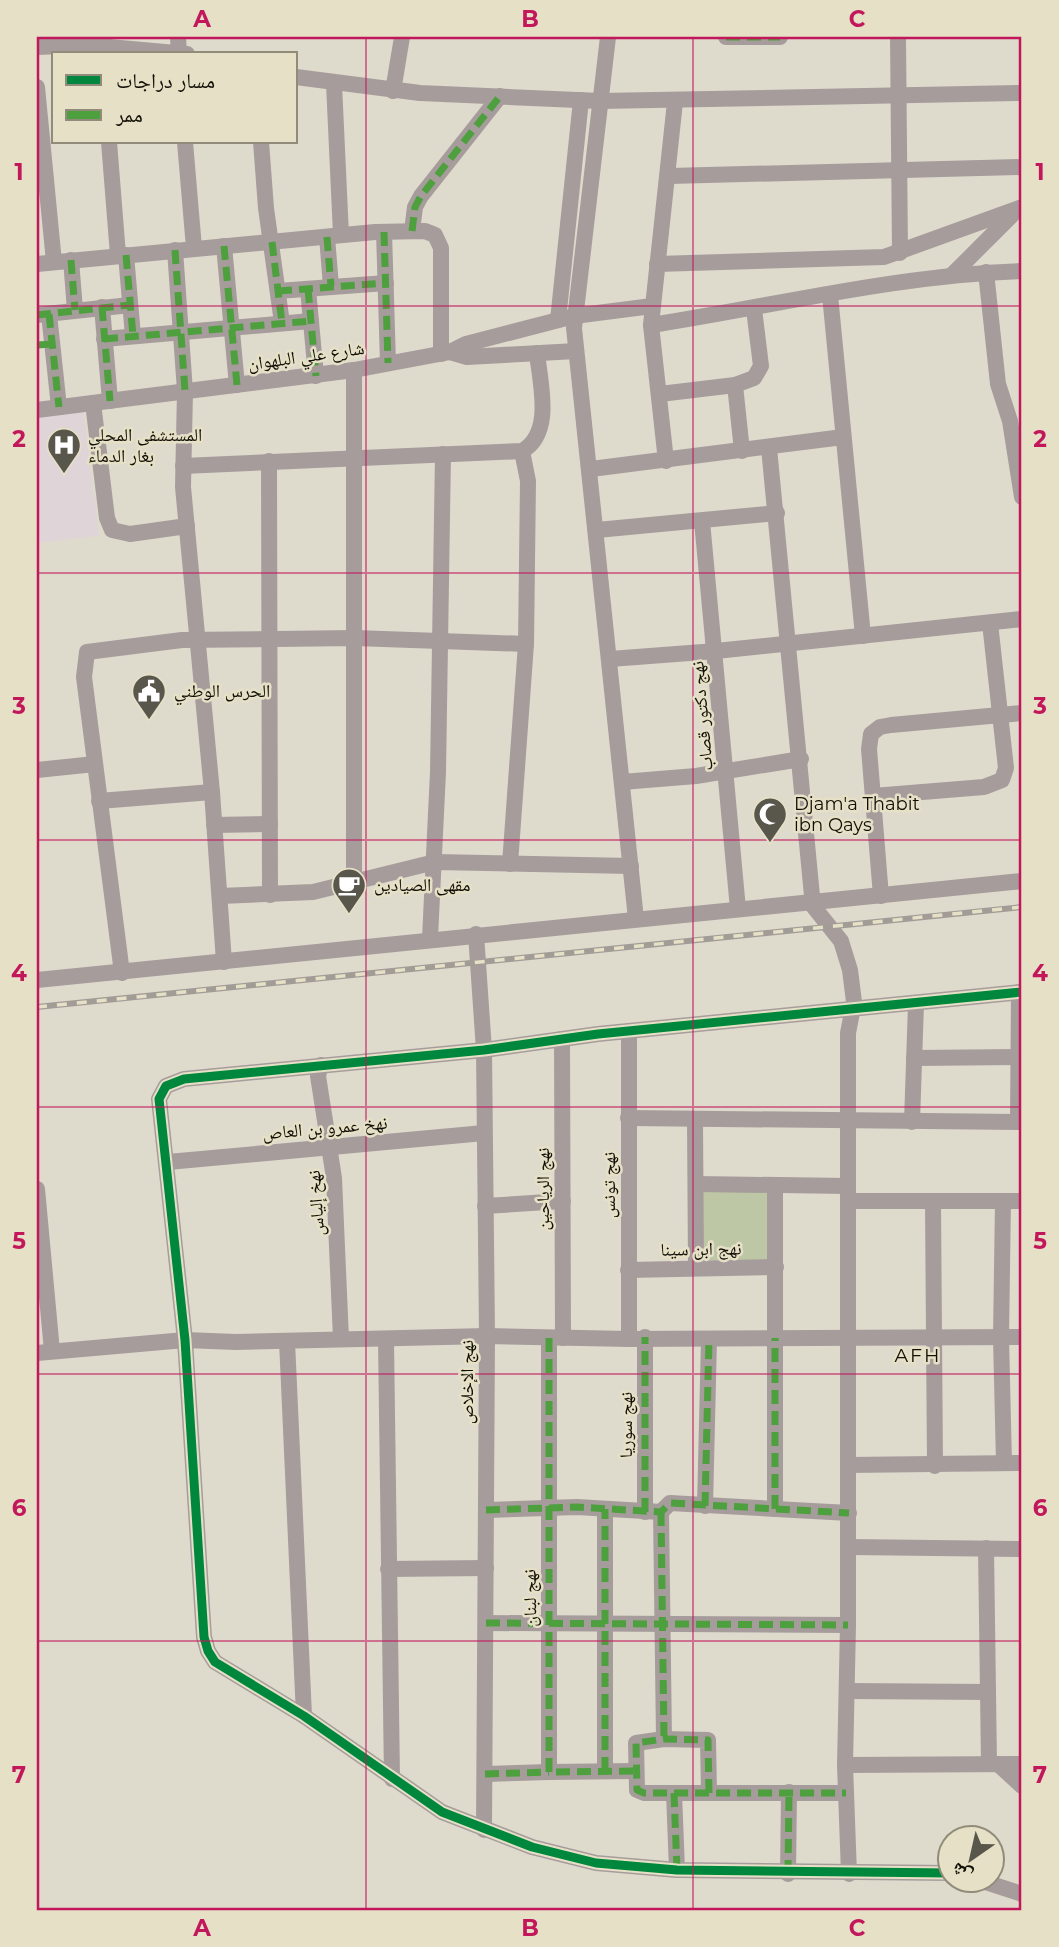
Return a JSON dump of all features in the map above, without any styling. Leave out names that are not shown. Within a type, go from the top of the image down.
[{"type":"street","points":[[393,91],[402,37]]},
{"type":"street","points":[[566,318],[608,37]]},
{"type":"street","points":[[726,37],[780,37]]},
{"type":"street","points":[[898,37],[900,253]]},
{"type":"street","points":[[37,47],[181,49]]},
{"type":"street","points":[[298,77],[393,91],[600,101],[675,102],[1022,93]]},
{"type":"street","points":[[331,286],[334,236],[334,84]]},
{"type":"street","points":[[37,87],[63,261],[75,310]]},
{"type":"street","points":[[412,231],[413,214],[421,196],[500,96]]},
{"type":"street","points":[[581,100],[566,318],[576,351],[591,470],[636,919]]},
{"type":"street","points":[[666,461],[651,325],[675,102]]},
{"type":"street","points":[[108,144],[133,337]]},
{"type":"street","points":[[186,144],[194,248]]},
{"type":"street","points":[[261,144],[266,208],[282,323]]},
{"type":"street","points":[[669,176],[899,168],[1022,167]]},
{"type":"street","points":[[657,264],[851,260],[900,253],[1020,208]]},
{"type":"street","points":[[953,274],[1020,208]]},
{"type":"street","points":[[37,264],[194,248],[412,231],[435,235],[441,248],[446,353],[467,357],[576,351]]},
{"type":"street","points":[[384,232],[388,363]]},
{"type":"street","points":[[224,246],[237,384]]},
{"type":"street","points":[[176,250],[185,391],[183,466],[187,526],[225,962]]},
{"type":"street","points":[[651,325],[953,274],[1022,271]]},
{"type":"street","points":[[986,272],[998,384],[1017,431],[1021,488]]},
{"type":"street","points":[[278,291],[386,283]]},
{"type":"street","points":[[308,289],[316,376]]},
{"type":"street","points":[[830,295],[863,636]]},
{"type":"street","points":[[59,407],[45,344],[43,314],[130,305]]},
{"type":"street","name":"شارع علي البلهوان","points":[[37,410],[355,370],[446,353],[466,344],[566,318],[652,306]]},
{"type":"street","points":[[102,307],[110,401]]},
{"type":"street","points":[[660,394],[735,385],[754,378],[761,366],[754,309]]},
{"type":"street","points":[[104,339],[311,321]]},
{"type":"street","points":[[183,466],[522,451],[533,444],[541,428],[537,353]]},
{"type":"street","points":[[354,883],[355,370]]},
{"type":"street","points":[[735,385],[742,451]]},
{"type":"street","points":[[93,403],[107,518],[112,530],[130,534],[187,526]]},
{"type":"street","points":[[591,470],[843,437]]},
{"type":"street","points":[[769,448],[813,902],[841,941],[852,982],[852,1011],[848,1033],[849,1547],[845,1765],[849,1874]]},
{"type":"street","points":[[510,864],[526,644],[528,481],[522,451]]},
{"type":"street","points":[[430,938],[435,862],[443,454]]},
{"type":"street","points":[[269,461],[272,640],[270,895]]},
{"type":"street","points":[[597,530],[777,513]]},
{"type":"street","name":"نهج دكتور قصاب","points":[[702,521],[738,909]]},
{"type":"street","points":[[610,659],[790,644],[1022,619]]},
{"type":"street","points":[[873,796],[997,783],[1002,780],[1006,768],[990,623]]},
{"type":"street","points":[[122,972],[84,677],[87,652],[165,641],[355,638],[526,644]]},
{"type":"street","points":[[881,896],[869,740],[880,727],[1022,713]]},
{"type":"street","points":[[622,782],[696,776],[800,759]]},
{"type":"street","points":[[37,770],[94,765]]},
{"type":"street","points":[[99,801],[212,792]]},
{"type":"street","points":[[214,825],[270,824]]},
{"type":"street","points":[[220,896],[313,892],[435,862],[631,866]]},
{"type":"street","points":[[37,980],[430,938],[1022,881]]},
{"type":"street","name":"نهج الإخلاص","points":[[475,934],[484,1050],[487,1336],[484,1830]]},
{"type":"street","points":[[628,1118],[695,1121],[1020,1122],[1018,1057],[1021,992],[852,1011],[628,1031],[484,1050],[184,1079],[170,1083],[162,1090],[159,1098],[169,1162],[185,1340],[201,1604],[208,1651],[230,1673],[304,1716],[442,1812],[484,1830],[596,1863],[677,1870],[788,1874],[936,1873]]},
{"type":"street","points":[[912,1122],[916,1003]]},
{"type":"street","name":"نهج تونس","points":[[628,1031],[628,1270],[637,1338]]},
{"type":"street","name":"نهج الرياحين","points":[[556,1338],[563,1201],[562,1039]]},
{"type":"street","points":[[914,1058],[1018,1057]]},
{"type":"street","name":"نهخ إلياس","points":[[321,1065],[318,1076],[331,1146],[341,1339]]},
{"type":"street","points":[[695,1121],[696,1267]]},
{"type":"street","name":"نهخ عمرو بن العاص","points":[[169,1162],[484,1133]]},
{"type":"street","points":[[696,1184],[775,1185],[933,1202],[1022,1201]]},
{"type":"street","points":[[775,1185],[775,1509]]},
{"type":"street","points":[[37,1189],[45,1352],[185,1340],[386,1340],[487,1336],[709,1339],[1022,1337]]},
{"type":"street","points":[[1003,1200],[1001,1337],[1004,1463]]},
{"type":"street","points":[[485,1206],[563,1201]]},
{"type":"street","points":[[933,1202],[935,1465]]},
{"type":"street","name":"نهج ابن سينا","points":[[628,1270],[776,1267]]},
{"type":"street","name":"نهج لبنان","points":[[549,1772],[550,1509],[556,1338]]},
{"type":"street","name":"نهج سوريا","points":[[637,1338],[663,1624],[664,1739]]},
{"type":"street","points":[[705,1506],[709,1339]]},
{"type":"street","points":[[386,1340],[392,1779]]},
{"type":"street","points":[[287,1341],[304,1716]]},
{"type":"street","points":[[848,1465],[1022,1463]]},
{"type":"street","points":[[486,1510],[577,1507],[605,1510],[625,1508],[653,1513],[670,1503],[849,1513]]},
{"type":"street","points":[[605,1510],[605,1771]]},
{"type":"street","points":[[849,1547],[1022,1549]]},
{"type":"street","points":[[986,1548],[988,1692],[993,1764],[1022,1786]]},
{"type":"street","points":[[388,1569],[486,1568]]},
{"type":"street","points":[[486,1623],[848,1625]]},
{"type":"street","points":[[847,1691],[988,1692]]},
{"type":"street","points":[[709,1793],[708,1740],[664,1739],[636,1742],[636,1786],[640,1792],[674,1793],[709,1793],[789,1792],[846,1793]]},
{"type":"street","points":[[845,1765],[1022,1764]]},
{"type":"street","points":[[485,1774],[635,1771]]},
{"type":"street","points":[[788,1874],[789,1792]]},
{"type":"street","points":[[674,1793],[677,1870]]},
{"type":"shaded area","name":"المستشفى المحلي بغار الدماء","points":[[83,411],[99,536],[37,543],[37,414]]},
{"type":"green space","points":[[702,1190],[770,1191],[770,1260],[702,1260]]},
{"type":"railway","points":[[37,1007],[1022,907]]},
{"type":"marked path","points":[[726,37],[780,37]]},
{"type":"marked path","points":[[412,231],[415,207],[421,196],[500,96]]},
{"type":"marked path","points":[[384,232],[388,363]]},
{"type":"marked path","points":[[327,237],[331,286]]},
{"type":"marked path","points":[[272,242],[282,323]]},
{"type":"marked path","points":[[224,246],[237,385]]},
{"type":"marked path","points":[[175,250],[185,391]]},
{"type":"marked path","points":[[126,255],[133,336]]},
{"type":"marked path","points":[[71,260],[75,310]]},
{"type":"marked path","points":[[278,291],[386,283]]},
{"type":"marked path","points":[[308,289],[316,376]]},
{"type":"marked path","points":[[37,315],[130,305]]},
{"type":"marked path","points":[[102,307],[110,401]]},
{"type":"marked path","points":[[49,314],[59,407]]},
{"type":"marked path","points":[[104,339],[311,321]]},
{"type":"marked path","points":[[37,345],[53,344]]},
{"type":"marked path","points":[[645,1337],[645,1512]]},
{"type":"marked path","points":[[549,1338],[549,1772],[635,1771]]},
{"type":"marked path","points":[[775,1338],[775,1509]]},
{"type":"marked path","points":[[705,1506],[709,1339]]},
{"type":"marked path","points":[[486,1510],[577,1507],[661,1512],[670,1503],[849,1513]]},
{"type":"marked path","points":[[605,1509],[605,1771]]},
{"type":"marked path","points":[[661,1512],[664,1739]]},
{"type":"marked path","points":[[486,1623],[848,1625]]},
{"type":"marked path","points":[[709,1793],[708,1740],[664,1739],[636,1743],[637,1790],[644,1793],[846,1793]]},
{"type":"marked path","points":[[485,1774],[549,1772]]},
{"type":"marked path","points":[[788,1874],[789,1792]]},
{"type":"marked path","points":[[674,1793],[677,1870]]},
{"type":"cycle path","points":[[936,1873],[677,1870],[596,1863],[532,1847],[442,1812],[304,1716],[215,1662],[204,1637],[185,1340],[159,1099],[166,1086],[184,1079],[484,1050],[598,1034],[1022,992]]},
{"type":"place","name":"المستشفى المحلي بغار الدماء","points":[[64,475]]},
{"type":"place","name":"الحرس الوطني","points":[[149,721]]},
{"type":"place","name":"Djam'a Thabit ibn Qays","points":[[770,844]]},
{"type":"place","name":"مقهى الصيادين","points":[[349,915]]},
{"type":"district","name":"AFH","points":[[918,1355]]}]
